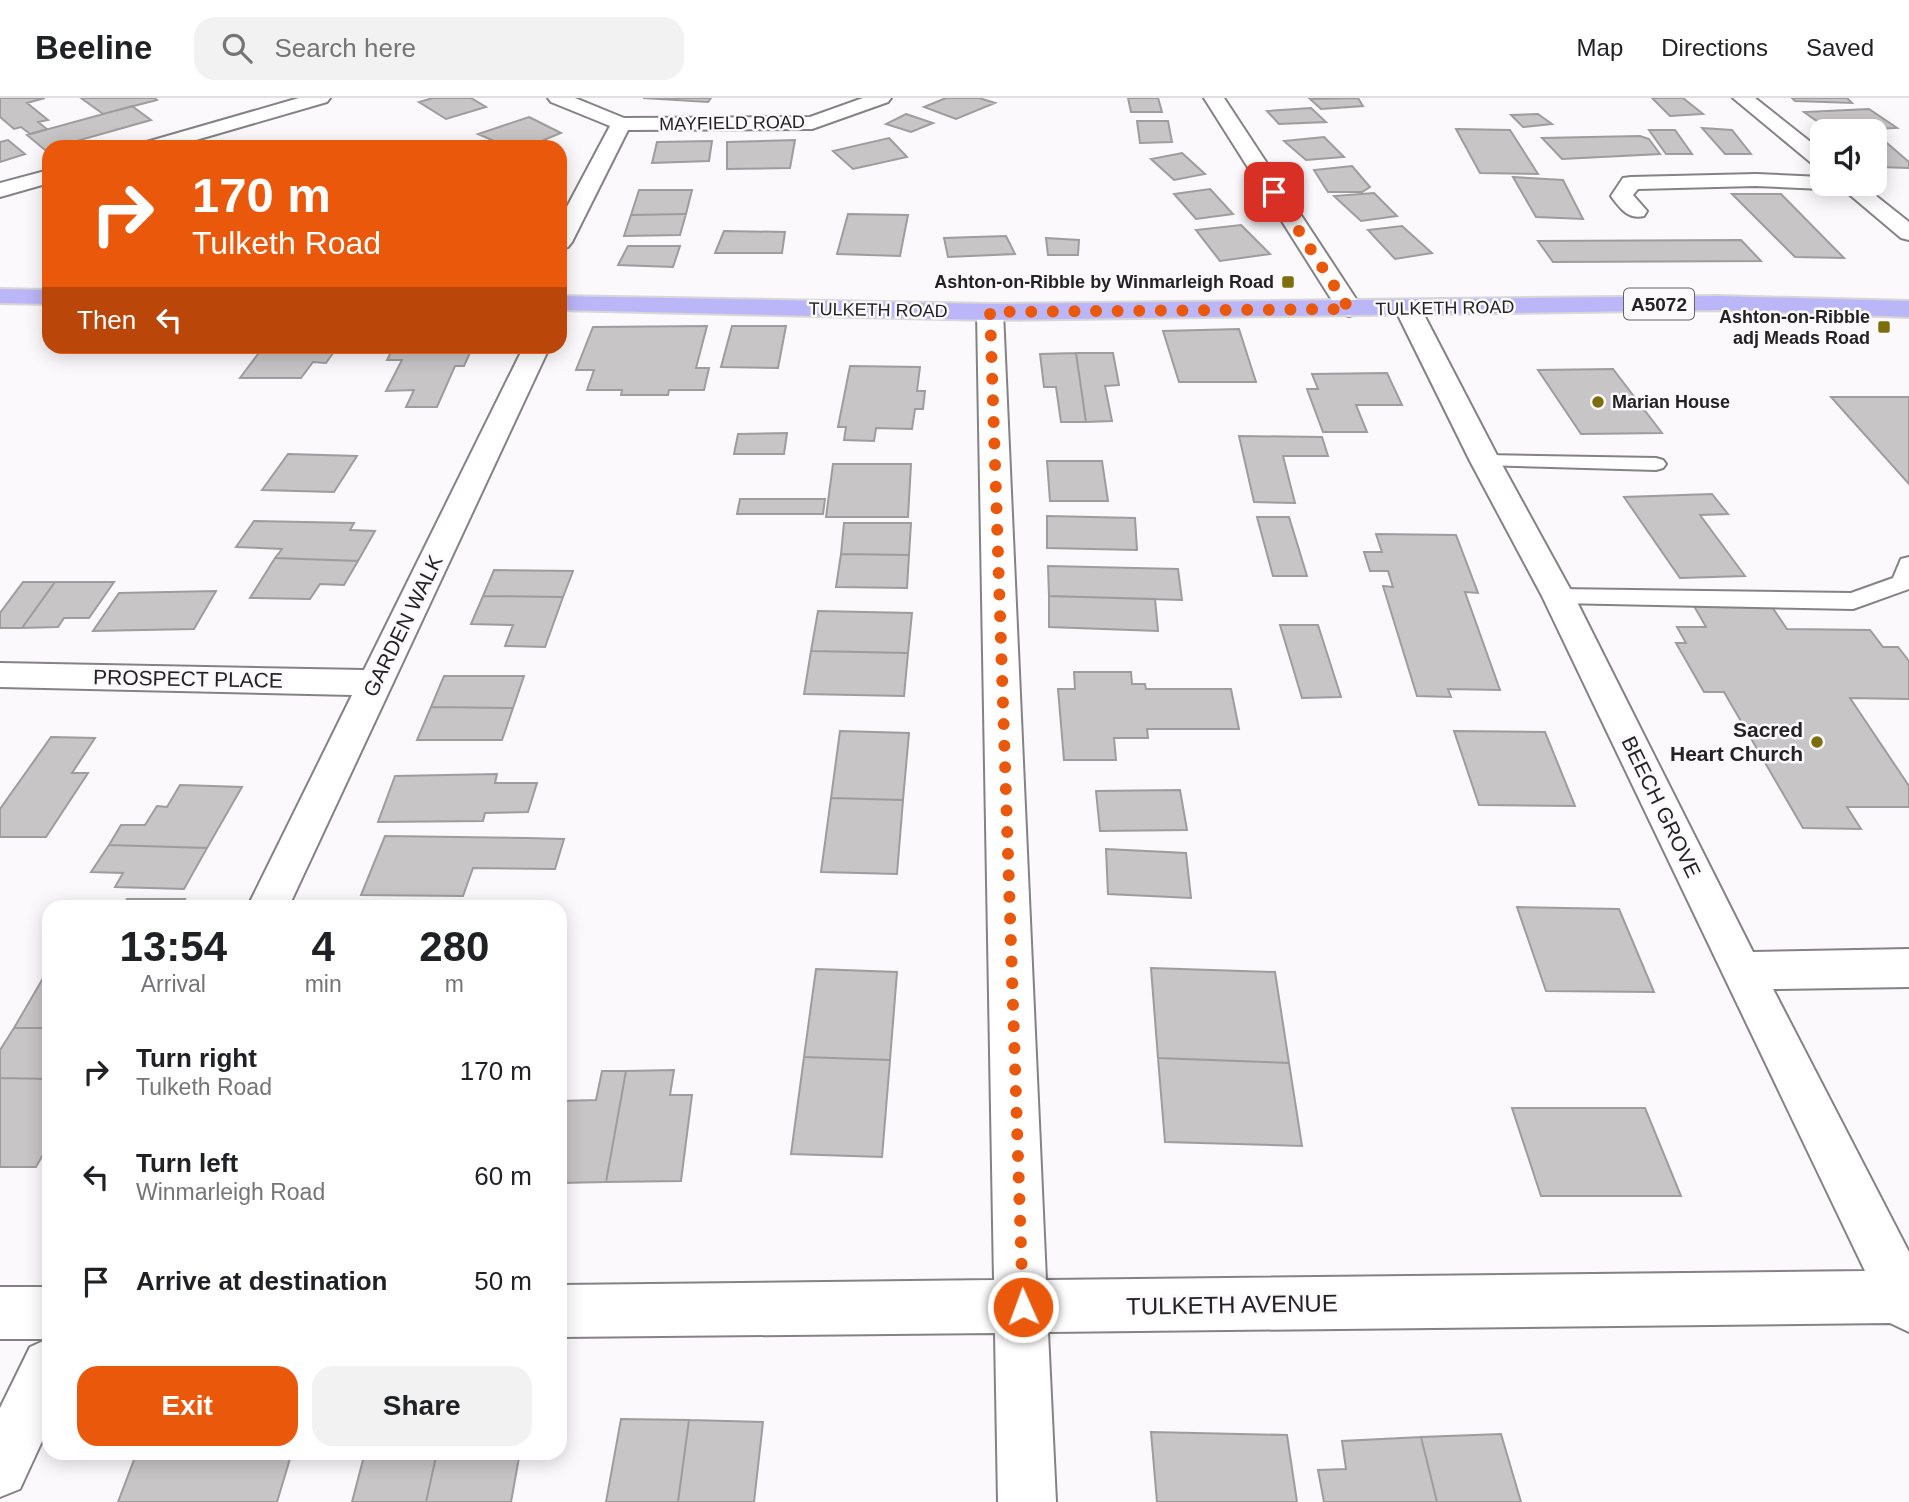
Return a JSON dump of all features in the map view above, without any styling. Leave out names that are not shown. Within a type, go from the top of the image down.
[{"type":"main road","points":[[0,296],[42,297]]},
{"type":"main road","name":"TULKETH ROAD","points":[[567,303],[990,312],[1408,309],[1717,303],[1909,309]]},
{"type":"street","points":[[174,140],[320,98]]},
{"type":"street","points":[[558,98],[621,124],[567,228]]},
{"type":"street","name":"MAYFIELD ROAD","points":[[621,124],[812,123],[881,98]]},
{"type":"street","points":[[1214,98],[1349,309]]},
{"type":"street","points":[[1743,98],[1810,152]]},
{"type":"street","points":[[0,190],[42,178]]},
{"type":"street","points":[[1636,211],[1622,196],[1631,183],[1756,180],[1810,182]]},
{"type":"street","points":[[1859,196],[1909,233]]},
{"type":"street","name":"BEECH GROVE","points":[[1408,309],[1485,461],[1558,596],[1741,971],[1907,1302]]},
{"type":"street","points":[[990,312],[1027,1502]]},
{"type":"street","name":"GARDEN WALK","points":[[272,900],[533,354]]},
{"type":"street","name":"PROSPECT PLACE","points":[[0,675],[376,683]]},
{"type":"street","points":[[1741,971],[1909,968]]},
{"type":"street","name":"TULKETH AVENUE","points":[[567,1311],[1907,1302]]},
{"type":"street","points":[[0,1313],[42,1314]]},
{"type":"street","points":[[0,1469],[42,1381]]},
{"type":"lane","points":[[1485,461],[1656,464]]},
{"type":"lane","points":[[1558,596],[1853,601],[1903,583],[1909,564]]},
{"type":"building","points":[[0,98],[45,98],[27,103],[48,120],[38,122],[47,129],[30,134],[21,127],[14,129],[0,117]]},
{"type":"building","points":[[81,98],[155,98],[157,100],[103,114]]},
{"type":"building","points":[[433,98],[471,98],[486,107],[446,119],[419,102]]},
{"type":"building","points":[[643,98],[711,98],[708,102]]},
{"type":"building","points":[[946,98],[979,98],[995,103],[956,119],[924,107]]},
{"type":"building","points":[[1128,98],[1158,98],[1162,112],[1131,112]]},
{"type":"building","points":[[1358,98],[1363,106],[1321,109],[1310,99]]},
{"type":"building","points":[[1652,98],[1683,98],[1703,114],[1670,116]]},
{"type":"building","points":[[1792,98],[1847,98],[1852,103],[1795,101]]},
{"type":"building","points":[[132,106],[151,120],[80,140],[42,140],[42,148],[27,135]]},
{"type":"building","points":[[1311,108],[1326,122],[1279,124],[1267,111]]},
{"type":"building","points":[[1869,109],[1884,119],[1814,119],[1804,112]]},
{"type":"building","points":[[906,114],[933,123],[911,132],[886,124]]},
{"type":"building","points":[[1538,114],[1552,124],[1523,127],[1511,115]]},
{"type":"building","points":[[529,117],[561,133],[544,140],[492,140],[478,134]]},
{"type":"building","points":[[1137,121],[1168,121],[1172,142],[1140,143]]},
{"type":"building","points":[[1887,121],[1897,128],[1887,128]]},
{"type":"building","points":[[1702,128],[1732,130],[1751,154],[1725,154]]},
{"type":"building","points":[[1456,129],[1510,130],[1538,174],[1480,173]]},
{"type":"building","points":[[1649,130],[1675,130],[1692,154],[1666,154]]},
{"type":"building","points":[[1640,136],[1649,139],[1660,154],[1562,159],[1542,138]]},
{"type":"building","points":[[1324,137],[1344,157],[1306,160],[1284,141]]},
{"type":"building","points":[[889,138],[907,157],[853,169],[833,151]]},
{"type":"building","points":[[8,140],[25,154],[0,162],[0,142]]},
{"type":"building","points":[[795,140],[790,168],[727,169],[727,142]]},
{"type":"building","points":[[712,141],[709,161],[652,163],[657,142]]},
{"type":"building","points":[[1887,143],[1909,162],[1909,168],[1887,167]]},
{"type":"building","points":[[1182,153],[1205,174],[1174,180],[1151,159]]},
{"type":"building","points":[[1352,166],[1370,187],[1362,192],[1328,192],[1314,170]]},
{"type":"building","points":[[1513,177],[1563,180],[1583,219],[1536,217]]},
{"type":"building","points":[[1210,189],[1233,214],[1196,219],[1174,194]]},
{"type":"building","points":[[639,190],[692,190],[686,214],[631,215]]},
{"type":"building","points":[[1374,193],[1397,216],[1361,221],[1334,196]]},
{"type":"building","points":[[1732,194],[1781,194],[1844,258],[1795,257]]},
{"type":"building","points":[[686,214],[680,235],[624,236],[631,215]]},
{"type":"building","points":[[848,214],[908,215],[900,256],[837,254]]},
{"type":"building","points":[[1241,225],[1270,254],[1220,261],[1196,230]]},
{"type":"building","points":[[1402,226],[1432,253],[1395,259],[1368,230]]},
{"type":"building","points":[[724,231],[785,232],[782,253],[715,253]]},
{"type":"building","points":[[1006,236],[1015,254],[948,257],[944,238]]},
{"type":"building","points":[[1046,238],[1079,240],[1078,255],[1048,255]]},
{"type":"building","points":[[1741,240],[1761,261],[1553,262],[1538,241]]},
{"type":"building","points":[[628,246],[680,246],[673,267],[618,265]]},
{"type":"building","points":[[707,326],[696,368],[709,368],[704,390],[669,390],[668,395],[621,395],[622,390],[587,390],[594,370],[576,370],[593,327]]},
{"type":"building","points":[[732,326],[786,326],[778,368],[721,367]]},
{"type":"building","points":[[1239,329],[1256,382],[1179,382],[1163,331]]},
{"type":"building","points":[[1076,353],[1113,353],[1119,385],[1105,386],[1112,421],[1086,422]]},
{"type":"building","points":[[1076,353],[1086,422],[1061,422],[1056,387],[1044,387],[1040,354]]},
{"type":"building","points":[[258,354],[332,354],[326,363],[313,362],[301,378],[240,378]]},
{"type":"building","points":[[390,354],[469,354],[464,366],[455,366],[437,407],[406,407],[414,390],[386,391],[402,360],[387,360]]},
{"type":"building","points":[[850,366],[920,367],[917,391],[925,391],[923,409],[915,409],[912,429],[876,428],[874,441],[844,440],[846,427],[838,427]]},
{"type":"building","name":"Marian House","points":[[1613,369],[1662,433],[1581,434],[1538,370]]},
{"type":"building","points":[[1387,373],[1402,405],[1356,405],[1367,432],[1323,432],[1307,389],[1318,389],[1312,374]]},
{"type":"building","points":[[1831,397],[1909,397],[1909,484]]},
{"type":"building","points":[[787,433],[784,454],[734,454],[738,434]]},
{"type":"building","points":[[1239,436],[1322,437],[1328,456],[1283,456],[1295,503],[1254,502]]},
{"type":"building","points":[[288,454],[357,456],[334,492],[262,490]]},
{"type":"building","points":[[1047,461],[1102,461],[1108,501],[1050,501]]},
{"type":"building","points":[[833,464],[911,464],[908,517],[826,517]]},
{"type":"building","points":[[1712,494],[1728,514],[1700,515],[1745,576],[1680,578],[1624,497]]},
{"type":"building","points":[[740,499],[825,499],[823,514],[737,514]]},
{"type":"building","points":[[1047,516],[1135,518],[1137,550],[1047,548]]},
{"type":"building","points":[[1257,517],[1289,517],[1307,576],[1273,576]]},
{"type":"building","points":[[254,521],[354,523],[350,530],[375,531],[358,561],[275,558],[282,549],[236,547]]},
{"type":"building","points":[[844,523],[911,523],[909,555],[841,554]]},
{"type":"building","points":[[1376,534],[1456,535],[1478,593],[1465,592],[1500,690],[1448,689],[1451,697],[1417,696],[1383,586],[1393,587],[1388,571],[1370,571],[1364,552],[1382,552]]},
{"type":"building","points":[[841,554],[909,555],[907,588],[836,587]]},
{"type":"building","points":[[275,558],[358,561],[344,585],[320,584],[310,599],[250,598]]},
{"type":"building","points":[[1048,566],[1178,569],[1182,600],[1049,596]]},
{"type":"building","points":[[494,570],[573,571],[563,597],[483,596]]},
{"type":"building","points":[[23,582],[55,582],[22,628],[0,628],[0,613]]},
{"type":"building","points":[[55,582],[114,582],[89,618],[64,618],[58,627],[22,628]]},
{"type":"building","points":[[216,591],[194,629],[93,631],[119,593]]},
{"type":"building","points":[[483,596],[563,597],[545,647],[505,646],[513,625],[471,624]]},
{"type":"building","points":[[1049,596],[1155,599],[1158,631],[1049,627]]},
{"type":"building","name":"Sacred Heart Church","points":[[1694,606],[1772,607],[1787,629],[1870,630],[1883,647],[1898,647],[1909,661],[1909,699],[1850,698],[1909,786],[1909,807],[1847,807],[1861,829],[1803,828],[1724,692],[1704,692],[1676,643],[1686,643],[1677,627],[1706,627]]},
{"type":"building","points":[[818,611],[912,613],[908,653],[811,651]]},
{"type":"building","points":[[1280,625],[1318,625],[1341,697],[1302,698]]},
{"type":"building","points":[[811,651],[908,653],[904,696],[804,694]]},
{"type":"building","points":[[1074,672],[1131,672],[1132,684],[1145,684],[1146,689],[1231,689],[1239,729],[1147,729],[1148,738],[1114,738],[1116,760],[1064,760],[1058,689],[1075,689]]},
{"type":"building","points":[[444,676],[524,676],[513,708],[431,707]]},
{"type":"building","points":[[431,707],[513,708],[502,740],[417,740]]},
{"type":"building","points":[[840,731],[909,733],[903,800],[831,798]]},
{"type":"building","points":[[1454,731],[1545,732],[1575,806],[1479,805]]},
{"type":"building","points":[[51,737],[95,738],[72,773],[88,773],[46,837],[0,837],[0,809]]},
{"type":"building","points":[[497,774],[495,783],[537,783],[528,812],[485,813],[483,821],[378,822],[395,776]]},
{"type":"building","points":[[180,785],[242,787],[207,848],[109,845],[121,825],[145,825],[157,806],[167,807]]},
{"type":"building","points":[[1180,790],[1187,830],[1100,831],[1096,791]]},
{"type":"building","points":[[831,798],[903,800],[897,874],[821,872]]},
{"type":"building","points":[[385,836],[564,839],[555,869],[473,868],[463,896],[361,895]]},
{"type":"building","points":[[109,845],[207,848],[184,889],[115,887],[123,873],[91,872]]},
{"type":"building","points":[[1106,849],[1186,853],[1191,898],[1108,894]]},
{"type":"building","points":[[127,899],[185,899],[184,900]]},
{"type":"building","points":[[1517,907],[1619,909],[1654,992],[1546,991]]},
{"type":"building","points":[[1151,968],[1275,972],[1289,1063],[1158,1058]]},
{"type":"building","points":[[816,969],[897,972],[890,1060],[804,1057]]},
{"type":"building","points":[[42,980],[42,1028],[14,1028]]},
{"type":"building","points":[[14,1028],[42,1028],[42,1079],[0,1078],[0,1050]]},
{"type":"building","points":[[804,1057],[890,1060],[882,1157],[791,1154]]},
{"type":"building","points":[[1158,1058],[1289,1063],[1302,1146],[1165,1142]]},
{"type":"building","points":[[674,1070],[670,1095],[692,1095],[681,1181],[606,1182],[626,1071]]},
{"type":"building","points":[[602,1071],[626,1071],[606,1182],[567,1183],[567,1101],[596,1100]]},
{"type":"building","points":[[0,1078],[42,1079],[42,1156],[36,1167],[0,1167]]},
{"type":"building","points":[[1512,1108],[1645,1108],[1681,1196],[1541,1196]]},
{"type":"building","points":[[621,1419],[689,1420],[678,1502],[606,1502]]},
{"type":"building","points":[[689,1420],[763,1422],[754,1502],[678,1502]]},
{"type":"building","points":[[1151,1432],[1287,1435],[1297,1502],[1157,1502]]},
{"type":"building","points":[[1501,1434],[1521,1502],[1437,1502],[1421,1437]]},
{"type":"building","points":[[1421,1437],[1437,1502],[1324,1502],[1318,1470],[1346,1469],[1342,1441]]},
{"type":"building","points":[[134,1460],[290,1460],[277,1502],[118,1502]]},
{"type":"building","points":[[363,1460],[435,1460],[426,1502],[352,1502]]},
{"type":"building","points":[[435,1460],[519,1460],[511,1502],[426,1502]]},
{"type":"place","name":"Ashton-on-Ribble by Winmarleigh Road","points":[[1288,282]]},
{"type":"place","name":"Ashton-on-Ribble adj Meads Road","points":[[1884,327]]},
{"type":"place","name":"Marian House","points":[[1598,402]]},
{"type":"place","name":"Sacred Heart Church","points":[[1817,742]]},
{"type":"route","points":[[1023,1307],[990,312],[1349,309],[1274,192]]}]
